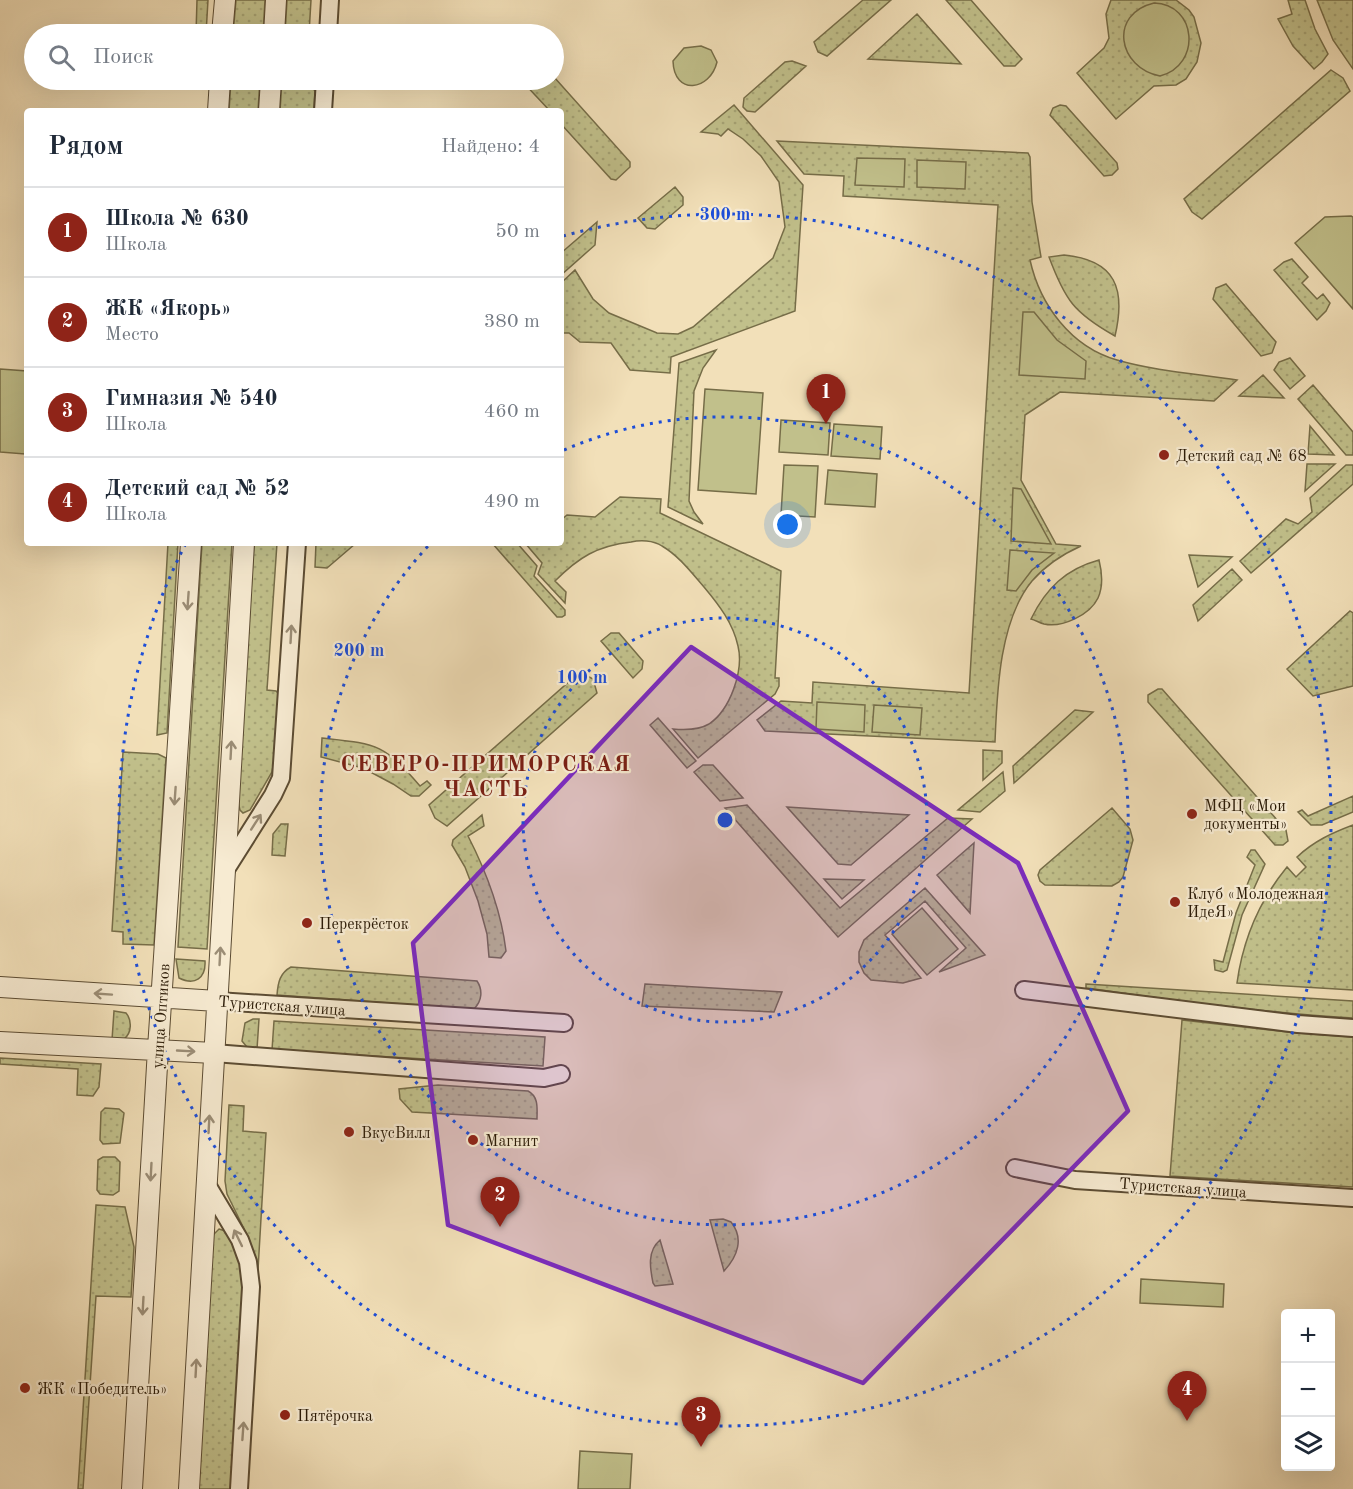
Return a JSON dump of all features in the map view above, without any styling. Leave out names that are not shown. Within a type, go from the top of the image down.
[{"type":"street","points":[[223,24],[225,0]]},
{"type":"street","points":[[275,24],[276,0]]},
{"type":"street","points":[[329,24],[330,0]]},
{"type":"street","points":[[218,108],[219,90]]},
{"type":"street","points":[[269,108],[270,90]]},
{"type":"street","points":[[323,108],[324,90]]},
{"type":"street","name":"улица Оптиков","points":[[132,1489],[191,546]]},
{"type":"street","points":[[189,1489],[244,546]]},
{"type":"street","points":[[224,871],[273,795],[281,778],[297,546]]},
{"type":"street","name":"Туристская улица","points":[[0,987],[564,1023]]},
{"type":"street","points":[[1024,990],[1298,1024],[1353,1028]]},
{"type":"street","points":[[0,1042],[158,1049],[544,1078],[561,1074]]},
{"type":"street","name":"Туристская улица","points":[[1015,1168],[1075,1180],[1353,1198]]},
{"type":"street","points":[[206,1183],[240,1240],[248,1262],[251,1287],[239,1489]]},
{"type":"highlighted area","points":[[691,647],[1018,863],[1128,1111],[863,1383],[448,1225],[413,943]]},
{"type":"shaded area","points":[[197,0],[208,0],[207,24],[196,24]]},
{"type":"shaded area","points":[[236,0],[265,0],[264,24],[234,24]]},
{"type":"shaded area","points":[[287,0],[311,0],[310,24],[286,24]]},
{"type":"shaded area","points":[[863,0],[891,0],[827,56],[818,52],[814,42]]},
{"type":"shaded area","points":[[946,0],[971,0],[1022,59],[1015,66],[1004,66]]},
{"type":"shaded area","points":[[1111,0],[1176,0],[1194,17],[1201,43],[1197,62],[1186,79],[1176,85],[1154,86],[1116,119],[1077,73],[1104,48],[1109,38],[1106,14]]},
{"type":"shaded area","points":[[1288,0],[1305,0],[1315,29],[1328,54],[1314,69],[1293,46],[1278,19],[1292,14]]},
{"type":"shaded area","points":[[1317,0],[1353,0],[1353,69],[1333,40]]},
{"type":"shaded area","points":[[1154,3],[1168,6],[1179,13],[1186,24],[1189,36],[1188,48],[1183,60],[1174,70],[1160,76],[1146,71],[1135,63],[1124,41],[1125,29],[1130,18],[1139,9]]},
{"type":"shaded area","points":[[917,14],[961,64],[868,59]]},
{"type":"shaded area","points":[[701,46],[711,50],[717,62],[713,72],[700,84],[693,86],[686,84],[679,80],[673,61],[684,48]]},
{"type":"shaded area","points":[[792,61],[806,66],[755,112],[747,111],[743,107],[744,98],[785,62]]},
{"type":"shaded area","points":[[1331,70],[1343,78],[1350,91],[1202,219],[1192,212],[1184,199]]},
{"type":"shaded area","points":[[564,88],[630,162],[630,167],[616,180],[611,179],[564,127],[564,108],[547,108],[530,90],[564,90]]},
{"type":"shaded area","points":[[230,90],[259,90],[258,108],[229,108]]},
{"type":"shaded area","points":[[281,90],[315,91],[314,108],[280,108]]},
{"type":"shaded area","points":[[734,105],[803,185],[795,311],[671,357],[670,373],[630,370],[611,343],[580,342],[569,333],[564,333],[564,280],[575,270],[593,299],[609,313],[657,333],[678,334],[693,327],[773,258],[785,227],[779,182],[761,156],[728,129],[721,136],[701,132]]},
{"type":"shaded area","points":[[1060,105],[1066,106],[1117,163],[1118,169],[1112,175],[1104,176],[1050,115],[1053,108]]},
{"type":"shaded area","points":[[777,141],[1028,153],[1032,202],[1041,257],[1030,260],[1041,293],[1060,322],[1085,345],[1117,360],[1161,370],[1237,380],[1214,401],[1060,392],[1025,415],[1021,480],[1056,544],[1081,546],[1055,561],[1037,576],[1021,597],[1006,637],[1002,658],[995,742],[765,731],[757,720],[781,701],[812,703],[813,682],[969,693],[998,205],[843,196],[844,176],[804,174]]},
{"type":"shaded area","points":[[857,158],[905,159],[904,187],[855,185]]},
{"type":"shaded area","points":[[917,160],[966,162],[965,189],[917,187]]},
{"type":"shaded area","points":[[675,187],[683,197],[683,205],[655,229],[647,228],[638,218]]},
{"type":"shaded area","points":[[1325,217],[1353,217],[1353,309],[1295,243]]},
{"type":"shaded area","points":[[597,222],[595,245],[564,272],[564,250]]},
{"type":"shaded area","points":[[1064,255],[1095,263],[1106,270],[1113,280],[1119,304],[1115,336],[1080,312],[1066,295],[1049,257]]},
{"type":"shaded area","points":[[1292,259],[1308,277],[1302,283],[1317,299],[1323,294],[1330,303],[1317,320],[1274,270]]},
{"type":"shaded area","points":[[1226,284],[1276,342],[1272,353],[1261,356],[1213,299],[1216,288]]},
{"type":"shaded area","points":[[1023,312],[1034,312],[1057,340],[1086,361],[1085,379],[1019,375]]},
{"type":"shaded area","points":[[716,350],[703,368],[694,391],[689,501],[703,524],[668,507],[679,363]]},
{"type":"shaded area","points":[[1290,358],[1305,376],[1290,389],[1274,370],[1279,362]]},
{"type":"shaded area","points":[[0,369],[24,371],[24,454],[0,452]]},
{"type":"shaded area","points":[[1263,375],[1284,398],[1239,396]]},
{"type":"shaded area","points":[[1313,385],[1353,432],[1353,455],[1346,455],[1298,399]]},
{"type":"shaded area","points":[[705,389],[763,393],[756,494],[698,490]]},
{"type":"shaded area","points":[[781,420],[830,423],[828,455],[779,452]]},
{"type":"shaded area","points":[[834,424],[882,427],[880,459],[831,456]]},
{"type":"shaded area","points":[[1310,426],[1334,455],[1308,454]]},
{"type":"shaded area","points":[[1307,464],[1335,464],[1305,491]]},
{"type":"shaded area","points":[[784,465],[818,466],[815,517],[781,515]]},
{"type":"shaded area","points":[[1346,465],[1353,465],[1353,484],[1251,573],[1240,561],[1286,519],[1298,524],[1312,512],[1310,498]]},
{"type":"shaded area","points":[[828,470],[877,474],[875,507],[825,504]]},
{"type":"shaded area","points":[[1013,488],[1021,489],[1051,544],[1011,541]]},
{"type":"shaded area","points":[[620,497],[661,499],[660,513],[781,571],[775,678],[779,678],[779,686],[775,694],[698,758],[673,729],[687,729],[709,724],[717,718],[729,700],[739,667],[738,646],[733,630],[710,594],[684,565],[668,550],[646,541],[608,546],[572,565],[555,581],[566,592],[565,603],[538,574],[542,563],[528,546],[564,546],[564,518],[567,515],[595,517]]},
{"type":"shaded area","points":[[168,546],[178,546],[167,733],[157,735]]},
{"type":"shaded area","points":[[202,546],[232,546],[207,949],[178,947]]},
{"type":"shaded area","points":[[254,546],[277,546],[267,690],[276,691],[279,694],[275,755],[272,772],[250,810],[243,813],[238,802]]},
{"type":"shaded area","points":[[316,546],[353,546],[327,568],[315,567]]},
{"type":"shaded area","points":[[495,546],[520,546],[537,566],[534,576],[565,610],[565,615],[557,617]]},
{"type":"shaded area","points":[[1010,550],[1054,553],[1032,570],[1016,591],[1007,590]]},
{"type":"shaded area","points":[[1189,555],[1232,557],[1198,587]]},
{"type":"shaded area","points":[[1099,560],[1101,589],[1098,598],[1089,610],[1075,619],[1059,624],[1044,624],[1031,619],[1043,598],[1058,581],[1067,574]]},
{"type":"shaded area","points":[[1232,569],[1242,580],[1198,621],[1193,605]]},
{"type":"shaded area","points":[[1350,611],[1353,613],[1353,686],[1313,696],[1287,669]]},
{"type":"shaded area","points":[[611,633],[619,633],[643,661],[642,669],[633,678],[601,641]]},
{"type":"shaded area","points":[[580,672],[593,679],[597,693],[447,826],[435,818],[429,805]]},
{"type":"shaded area","points":[[1162,689],[1286,830],[1288,841],[1283,845],[1275,845],[1148,702],[1148,695]]},
{"type":"shaded area","points":[[817,702],[865,705],[864,732],[816,729]]},
{"type":"shaded area","points":[[874,705],[922,708],[920,735],[872,732]]},
{"type":"shaded area","points":[[1075,710],[1093,712],[1014,783],[1013,766]]},
{"type":"shaded area","points":[[658,718],[696,761],[687,768],[650,725]]},
{"type":"shaded area","points":[[322,738],[367,744],[378,748],[397,761],[420,786],[427,781],[431,785],[419,796],[411,796],[363,768],[321,757]]},
{"type":"shaded area","points":[[983,750],[1002,751],[1002,763],[983,780]]},
{"type":"shaded area","points":[[123,752],[158,754],[166,758],[154,945],[123,944],[123,932],[112,931]]},
{"type":"shaded area","points":[[703,765],[713,765],[743,798],[720,801],[694,772]]},
{"type":"shaded area","points":[[1003,772],[1005,791],[980,812],[958,810]]},
{"type":"shaded area","points":[[1353,796],[1353,812],[1322,825],[1311,825],[1298,812],[1302,810],[1308,816]]},
{"type":"shaded area","points":[[747,805],[840,908],[948,818],[972,819],[838,937],[725,808]]},
{"type":"shaded area","points":[[787,807],[909,815],[851,865],[838,864]]},
{"type":"shaded area","points":[[1112,808],[1130,829],[1133,840],[1123,877],[1119,882],[1112,886],[1045,885],[1040,881],[1038,875],[1040,870]]},
{"type":"shaded area","points":[[482,815],[484,826],[468,836],[497,906],[506,951],[501,958],[489,957],[487,934],[478,901],[465,867],[452,845],[453,840]]},
{"type":"shaded area","points":[[281,824],[288,824],[285,856],[272,855],[273,834]]},
{"type":"shaded area","points":[[1353,825],[1353,990],[1237,983],[1248,936],[1260,907],[1277,880],[1287,867],[1296,877],[1306,867],[1297,857],[1324,838]]},
{"type":"shaded area","points":[[974,843],[970,913],[937,875]]},
{"type":"shaded area","points":[[1251,850],[1255,850],[1265,864],[1242,915],[1227,970],[1223,972],[1215,970],[1214,960],[1223,962],[1236,913],[1255,865],[1247,857]]},
{"type":"shaded area","points":[[824,879],[864,880],[842,899]]},
{"type":"shaded area","points":[[925,888],[985,955],[939,972],[966,948],[925,901],[885,935],[921,978],[903,983],[871,980],[864,973],[859,962],[859,952],[864,940]]},
{"type":"shaded area","points":[[922,908],[958,949],[927,975],[892,934]]},
{"type":"shaded area","points":[[176,959],[205,961],[204,972],[195,981],[179,978]]},
{"type":"shaded area","points":[[291,967],[477,981],[481,995],[474,1009],[277,995],[280,978]]},
{"type":"shaded area","points":[[645,984],[782,992],[774,1012],[642,1006]]},
{"type":"shaded area","points":[[1086,984],[1353,1001],[1353,1018],[1286,1013],[1186,1001],[1086,988]]},
{"type":"shaded area","points":[[114,1011],[126,1013],[129,1019],[130,1030],[124,1039],[112,1040]]},
{"type":"shaded area","points":[[259,1019],[257,1049],[247,1047],[242,1041],[245,1023]]},
{"type":"shaded area","points":[[1182,1020],[1353,1037],[1353,1187],[1170,1176]]},
{"type":"shaded area","points":[[274,1021],[545,1037],[543,1066],[272,1050]]},
{"type":"shaded area","points":[[0,1058],[101,1064],[99,1087],[93,1096],[77,1095],[78,1069],[0,1064]]},
{"type":"shaded area","points":[[438,1085],[528,1091],[536,1100],[537,1119],[412,1112],[400,1099],[399,1089]]},
{"type":"shaded area","points":[[229,1105],[244,1106],[243,1131],[266,1133],[258,1270],[248,1237],[227,1194],[225,1181]]},
{"type":"shaded area","points":[[105,1108],[119,1109],[124,1113],[120,1143],[103,1144],[100,1140],[101,1112]]},
{"type":"shaded area","points":[[103,1157],[115,1157],[120,1162],[119,1191],[113,1195],[100,1194],[97,1190],[98,1160]]},
{"type":"shaded area","points":[[96,1205],[125,1207],[134,1247],[131,1297],[96,1296],[83,1489],[78,1489]]},
{"type":"shaded area","points":[[723,1219],[731,1222],[738,1241],[736,1253],[724,1271],[710,1220]]},
{"type":"shaded area","points":[[219,1229],[228,1232],[241,1264],[244,1289],[232,1489],[198,1489],[213,1235]]},
{"type":"shaded area","points":[[660,1240],[673,1284],[655,1286],[650,1260],[653,1249]]},
{"type":"shaded area","points":[[1141,1279],[1224,1284],[1223,1307],[1140,1303]]},
{"type":"shaded area","points":[[580,1451],[632,1454],[630,1489],[578,1489]]},
{"type":"place","name":"Школа № 630","points":[[826,424]]},
{"type":"place","name":"Детский сад № 68","points":[[1164,455]]},
{"type":"place","name":"МФЦ «Мои документы»","points":[[1192,814]]},
{"type":"place","name":"Клуб «Молодежная ИдеЯ»","points":[[1175,902]]},
{"type":"place","name":"Перекрёсток","points":[[307,923]]},
{"type":"place","name":"ВкусВилл","points":[[349,1132]]},
{"type":"place","name":"Магнит","points":[[473,1140]]},
{"type":"place","name":"ЖК «Якорь»","points":[[500,1227]]},
{"type":"place","name":"ЖК «Победитель»","points":[[25,1388]]},
{"type":"place","name":"Пятёрочка","points":[[285,1415]]},
{"type":"place","name":"Детский сад № 52","points":[[1187,1421]]},
{"type":"place","name":"Гимназия № 540","points":[[701,1447]]},
{"type":"district","name":"СЕВЕРО-ПРИМОРСКАЯ ЧАСТЬ","points":[[486,776]]}]
